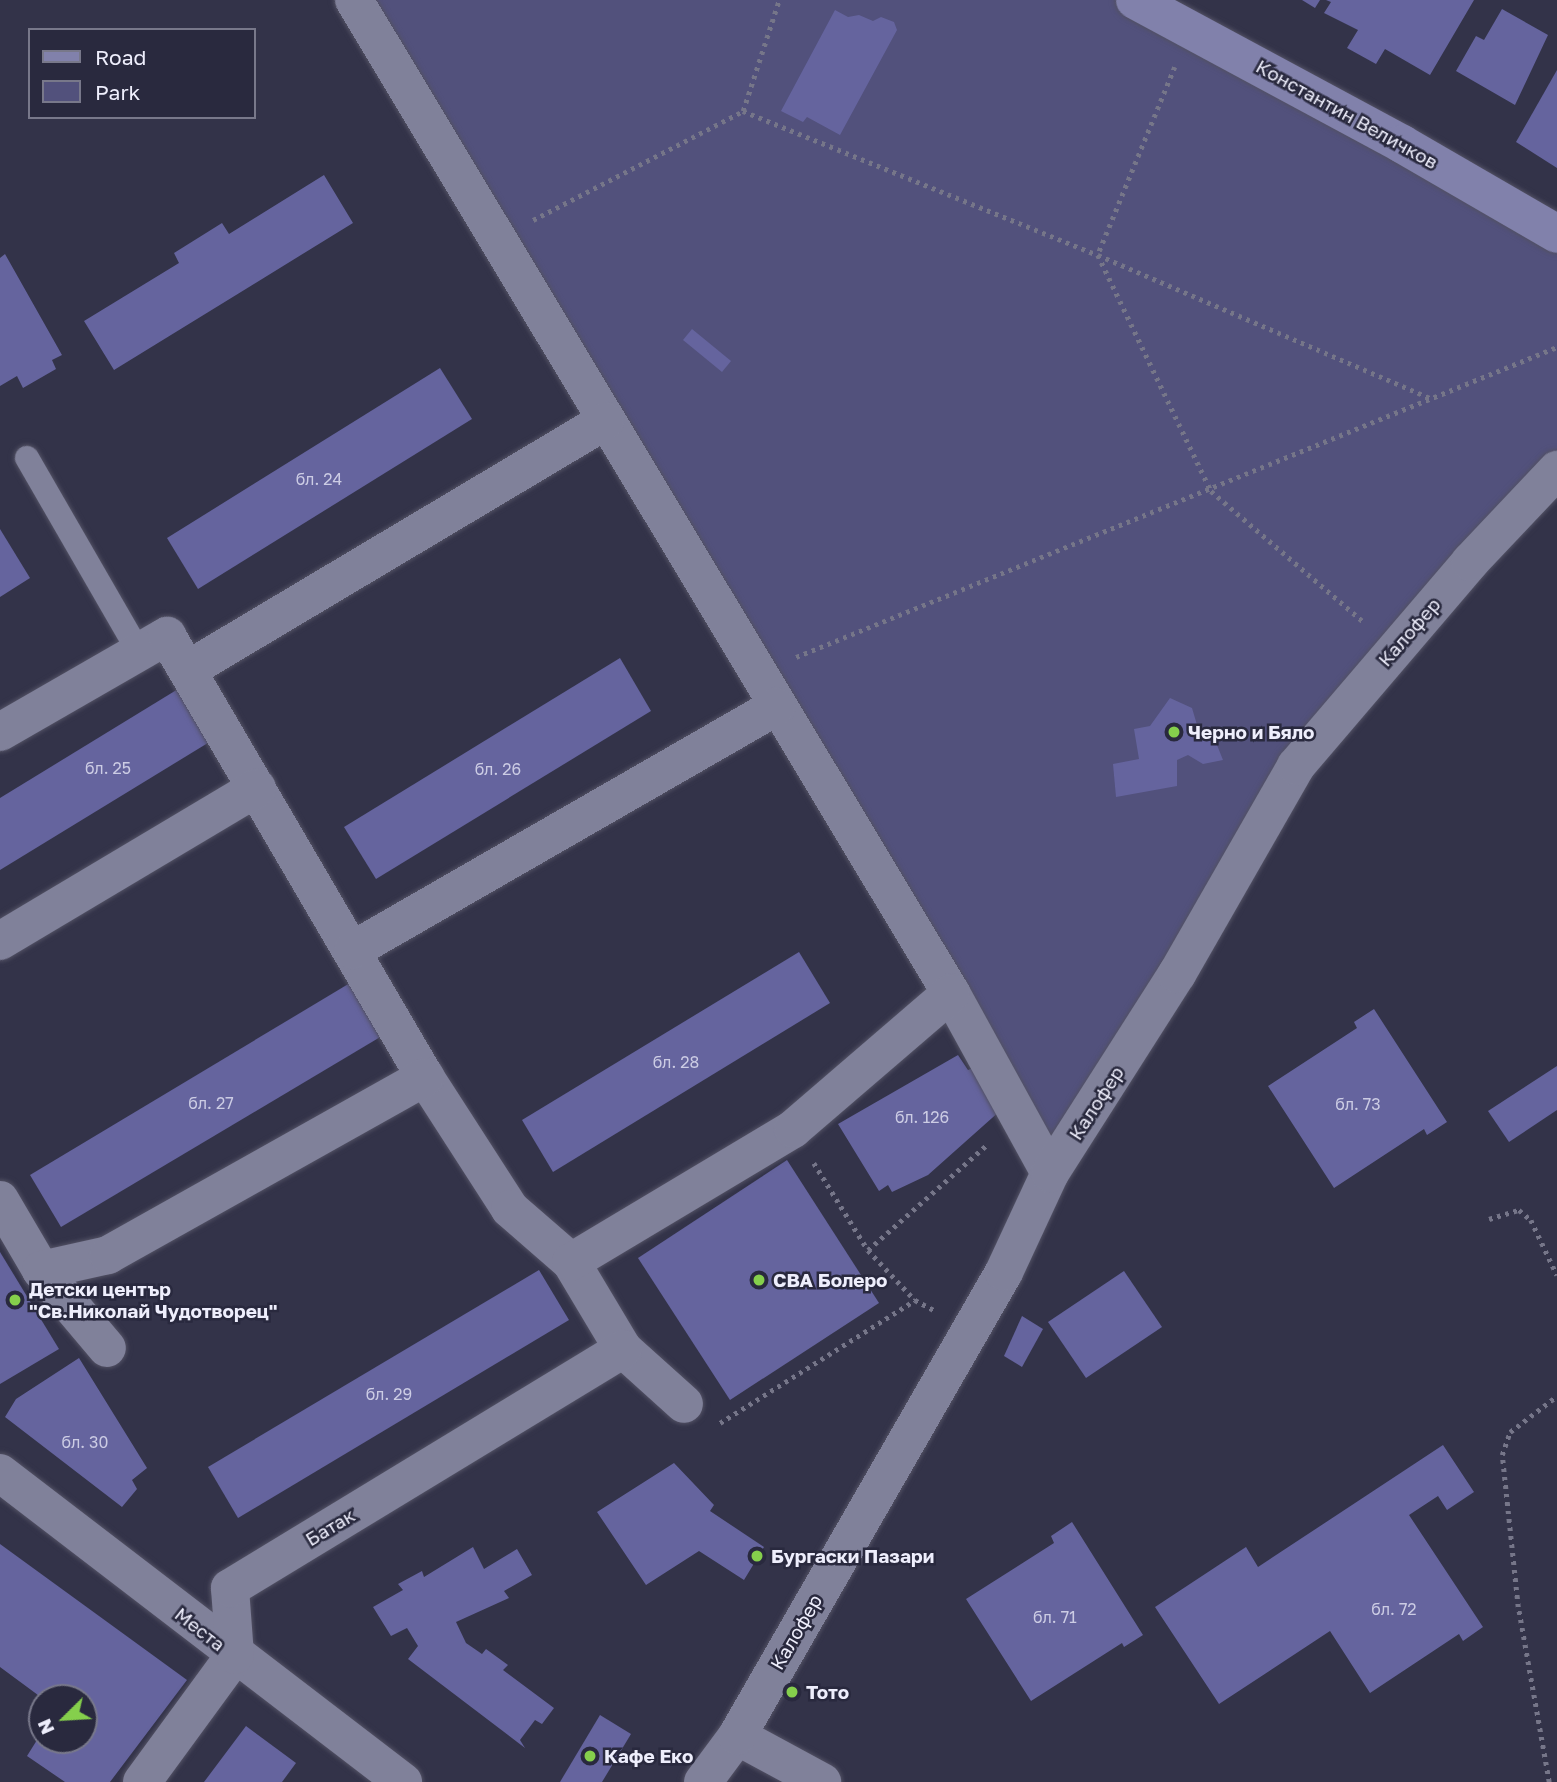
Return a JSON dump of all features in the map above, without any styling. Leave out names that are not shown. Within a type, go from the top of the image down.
[{"type":"main road","name":"Константин Величков","points":[[1135,0],[1557,234]]},
{"type":"street","points":[[355,0],[605,421],[760,671],[776,707],[951,993],[1050,1172]]},
{"type":"street","points":[[189,669],[605,421]]},
{"type":"street","name":"Калофер","points":[[703,1782],[737,1736],[1004,1272],[1050,1172],[1135,1043],[1296,766],[1394,648],[1557,470]]},
{"type":"street","points":[[0,732],[167,636],[189,669],[425,1077],[510,1209],[571,1262],[623,1349],[684,1404]]},
{"type":"street","points":[[353,950],[776,707]]},
{"type":"street","points":[[0,941],[257,789]]},
{"type":"street","points":[[571,1262],[793,1129],[951,993]]},
{"type":"street","points":[[41,1270],[108,1255],[425,1077]]},
{"type":"street","points":[[0,1200],[41,1270],[107,1348]]},
{"type":"street","name":"Батак","points":[[235,1656],[230,1588],[623,1349]]},
{"type":"street","name":"Места","points":[[0,1473],[235,1656],[403,1782]]},
{"type":"street","points":[[142,1782],[235,1656]]},
{"type":"street","points":[[737,1736],[822,1782]]},
{"type":"lane","points":[[27,458],[139,652]]},
{"type":"path","points":[[498,238],[743,111],[779,0]]},
{"type":"path","points":[[1191,29],[1098,255],[1211,491],[1394,648]]},
{"type":"path","points":[[743,111],[1098,255],[1431,398]]},
{"type":"path","points":[[760,671],[1211,491],[1557,346]]},
{"type":"path","points":[[868,1250],[1019,1116]]},
{"type":"path","points":[[793,1129],[868,1250],[915,1300],[970,1331]]},
{"type":"path","points":[[1489,1219],[1519,1210],[1531,1220],[1557,1275]]},
{"type":"path","points":[[684,1404],[702,1434],[915,1300]]},
{"type":"path","points":[[1549,1782],[1518,1607],[1502,1455],[1510,1432],[1557,1396]]},
{"type":"green space","points":[[354,0],[1135,0],[1557,234],[1557,470],[1394,648],[1050,1173]]},
{"type":"building","points":[[1302,0],[1320,0],[1315,8]]},
{"type":"building","points":[[1326,0],[1474,0],[1430,75],[1385,49],[1376,64],[1347,48],[1358,30],[1324,13],[1331,2]]},
{"type":"building","points":[[1502,9],[1548,35],[1515,105],[1456,71],[1476,36],[1484,40]]},
{"type":"building","points":[[835,10],[848,17],[859,15],[873,21],[881,17],[894,22],[897,30],[840,135],[807,117],[803,122],[781,111]]},
{"type":"building","points":[[1557,70],[1557,168],[1516,142]]},
{"type":"building","points":[[324,175],[353,223],[114,370],[84,321],[179,263],[174,253],[222,223],[229,234]]},
{"type":"building","points":[[5,254],[62,355],[52,360],[56,369],[23,388],[17,376],[0,386],[0,258]]},
{"type":"building","points":[[692,329],[731,361],[722,372],[683,340]]},
{"type":"building","points":[[440,368],[472,419],[198,589],[167,538]]},
{"type":"building","points":[[0,529],[30,578],[0,597]]},
{"type":"building","points":[[620,658],[651,711],[376,879],[344,827]]},
{"type":"building","points":[[183,686],[216,738],[0,870],[0,798]]},
{"type":"building","points":[[1170,698],[1192,708],[1200,735],[1217,745],[1223,760],[1203,764],[1188,755],[1177,760],[1177,786],[1116,797],[1113,764],[1139,759],[1134,729],[1150,726]]},
{"type":"building","points":[[799,952],[830,1003],[553,1172],[522,1120]]},
{"type":"building","points":[[360,977],[392,1030],[61,1227],[30,1175]]},
{"type":"building","points":[[1374,1009],[1447,1122],[1427,1135],[1424,1129],[1334,1188],[1268,1086],[1357,1028],[1354,1022]]},
{"type":"building","points":[[958,1055],[968,1070],[976,1067],[1001,1110],[928,1175],[892,1192],[888,1185],[879,1191],[838,1124]]},
{"type":"building","points":[[1557,1066],[1557,1110],[1509,1142],[1488,1111]]},
{"type":"building","name":"CBA Болеро","points":[[787,1160],[879,1303],[730,1400],[638,1258]]},
{"type":"building","name":"Детски център \"Св.Николай Чудотворец\"","points":[[0,1252],[59,1349],[0,1384]]},
{"type":"building","points":[[539,1270],[569,1320],[238,1518],[208,1467]]},
{"type":"building","points":[[1124,1271],[1162,1327],[1086,1378],[1048,1322]]},
{"type":"building","points":[[1022,1316],[1043,1329],[1022,1367],[1004,1356]]},
{"type":"building","points":[[79,1358],[147,1468],[132,1480],[137,1489],[122,1507],[5,1417],[16,1399]]},
{"type":"building","points":[[1443,1445],[1474,1492],[1447,1510],[1438,1496],[1409,1515],[1483,1627],[1463,1641],[1459,1634],[1370,1693],[1330,1631],[1219,1704],[1155,1607],[1246,1547],[1258,1567]]},
{"type":"building","points":[[674,1463],[714,1505],[710,1511],[764,1547],[744,1580],[699,1551],[646,1585],[597,1512]]},
{"type":"building","points":[[1072,1522],[1143,1635],[1124,1647],[1122,1643],[1031,1701],[966,1599],[1054,1543],[1051,1536]]},
{"type":"building","points":[[0,1544],[187,1680],[110,1782],[65,1782],[27,1756],[98,1754],[98,1684],[28,1684],[28,1688],[0,1667]]},
{"type":"building","points":[[473,1547],[484,1569],[517,1549],[532,1575],[504,1591],[509,1598],[456,1622],[466,1643],[482,1654],[486,1649],[508,1665],[503,1670],[554,1708],[542,1724],[535,1720],[520,1740],[525,1748],[408,1659],[418,1646],[407,1628],[391,1636],[373,1607],[403,1590],[398,1584],[422,1571],[424,1577]]},
{"type":"building","points":[[600,1715],[631,1734],[602,1782],[560,1782]]},
{"type":"building","points":[[246,1726],[296,1763],[282,1782],[204,1782]]},
{"type":"place","name":"Черно и Бяло","points":[[1174,732]]},
{"type":"place","name":"CBA Болеро","points":[[759,1280]]},
{"type":"place","name":"Детски център \"Св.Николай Чудотворец\"","points":[[15,1300]]},
{"type":"place","name":"Бургаски Пазари","points":[[757,1556]]},
{"type":"place","name":"Тото","points":[[792,1692]]},
{"type":"place","name":"Кафе Еко","points":[[590,1756]]}]
